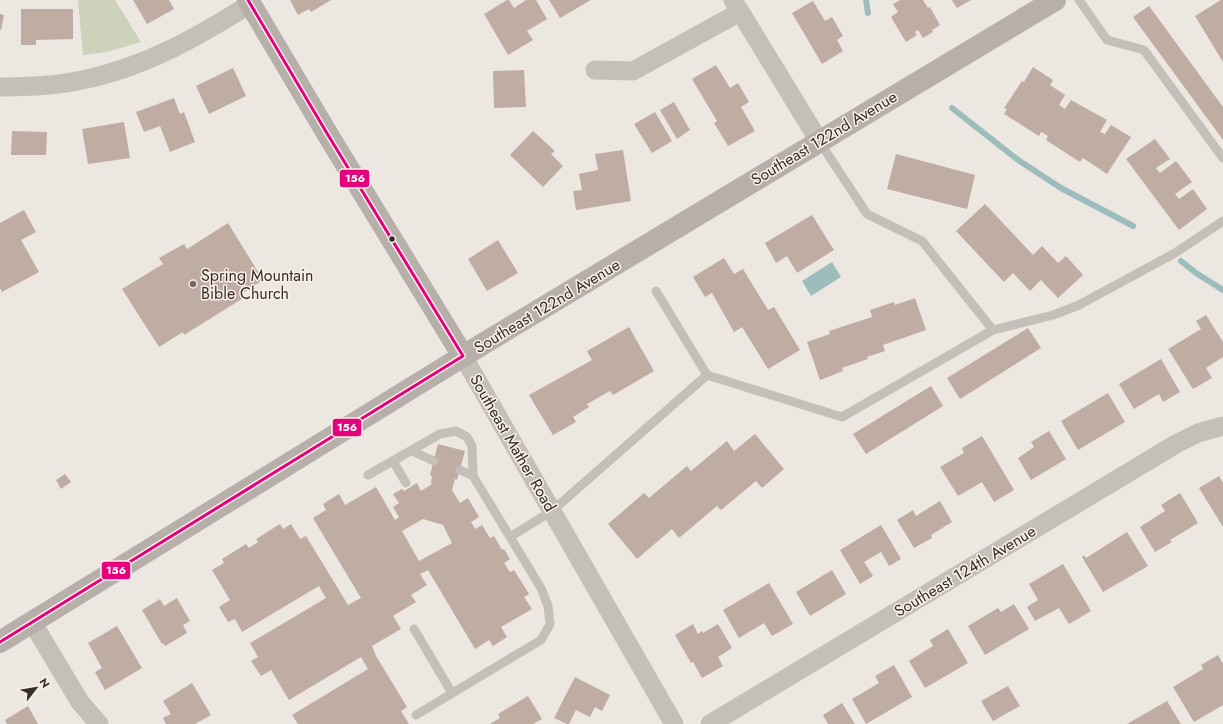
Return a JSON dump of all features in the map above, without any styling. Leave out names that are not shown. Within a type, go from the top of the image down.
[{"type":"main road","name":"Southeast 122nd Avenue","points":[[0,642],[463,356],[1055,0]]},
{"type":"main road","name":"Southeast Mather Road","points":[[249,2],[463,356]]},
{"type":"street","points":[[0,87],[35,87],[82,80],[128,68],[166,52],[208,30],[249,2]]},
{"type":"street","points":[[595,70],[633,71],[736,6],[819,141]]},
{"type":"street","name":"Southeast Mather Road","points":[[463,356],[674,724]]},
{"type":"street","name":"Southeast 124th Avenue","points":[[710,724],[1176,444],[1198,433],[1223,426]]},
{"type":"street","points":[[32,622],[80,702],[99,724]]},
{"type":"lane","points":[[1079,0],[1108,40],[1144,50],[1223,158]]},
{"type":"lane","points":[[819,141],[867,214],[922,241],[993,330]]},
{"type":"lane","points":[[656,291],[707,375],[842,417],[993,330],[1053,315],[1079,305],[1175,253],[1223,221]]},
{"type":"lane","points":[[510,537],[552,511],[707,375]]},
{"type":"lane","points":[[368,475],[440,434],[456,431],[467,438],[472,446],[473,476],[541,588],[548,606],[550,624],[541,640],[416,715]]},
{"type":"lane","points":[[412,450],[434,461]]},
{"type":"lane","points":[[393,461],[406,483]]},
{"type":"lane","points":[[460,470],[473,476]]},
{"type":"lane","points":[[414,629],[452,693]]},
{"type":"green space","points":[[78,0],[115,0],[141,42],[107,52],[83,55]]},
{"type":"water","points":[[832,262],[841,277],[811,296],[802,281]]},
{"type":"building","points":[[133,0],[169,0],[174,9],[147,24]]},
{"type":"building","points":[[290,0],[331,0],[311,12],[309,9],[298,15]]},
{"type":"building","points":[[509,0],[514,8],[526,0],[536,0],[547,19],[527,31],[533,40],[508,55],[484,14]]},
{"type":"building","points":[[549,0],[591,0],[560,18]]},
{"type":"building","points":[[900,0],[923,0],[928,8],[930,7],[940,25],[932,30],[933,32],[923,38],[918,30],[915,32],[917,35],[906,42],[891,17],[898,12],[893,4]]},
{"type":"building","points":[[952,0],[971,0],[957,8]]},
{"type":"building","points":[[1223,0],[1223,62],[1195,16]]},
{"type":"building","points":[[813,1],[825,21],[832,17],[843,36],[837,40],[843,51],[822,64],[792,13]]},
{"type":"building","points":[[1149,6],[1223,107],[1223,140],[1133,17]]},
{"type":"building","points":[[21,9],[73,9],[73,39],[36,40],[36,45],[21,45]]},
{"type":"building","points":[[0,14],[4,15],[1,30],[0,30]]},
{"type":"building","points":[[716,65],[730,88],[738,83],[749,102],[741,107],[755,131],[728,146],[714,123],[717,121],[692,79]]},
{"type":"building","points":[[1033,67],[1053,80],[1050,85],[1065,95],[1059,105],[1065,109],[1071,100],[1107,120],[1100,132],[1105,134],[1111,125],[1131,137],[1107,174],[1083,158],[1080,162],[1046,140],[1048,136],[1041,132],[1039,136],[1004,114],[1007,109],[1004,108],[1022,81],[1024,82]]},
{"type":"building","points":[[233,68],[246,96],[209,114],[196,86]]},
{"type":"building","points":[[524,70],[526,107],[494,108],[493,71]]},
{"type":"building","points":[[174,98],[180,114],[184,112],[195,142],[170,152],[160,126],[144,132],[136,112]]},
{"type":"building","points":[[674,102],[690,130],[677,139],[660,110]]},
{"type":"building","points":[[655,112],[672,141],[652,153],[634,124]]},
{"type":"building","points":[[124,122],[130,158],[88,164],[82,129]]},
{"type":"building","points":[[12,131],[47,132],[46,155],[11,155]]},
{"type":"building","points":[[533,131],[555,151],[551,154],[563,166],[543,187],[510,155]]},
{"type":"building","points":[[1155,139],[1170,159],[1156,168],[1160,173],[1176,161],[1192,182],[1175,194],[1179,199],[1193,189],[1207,209],[1179,230],[1126,159]]},
{"type":"building","points":[[623,150],[631,201],[576,210],[573,191],[582,190],[579,174],[598,170],[595,154]]},
{"type":"building","points":[[896,154],[975,175],[967,209],[887,189]]},
{"type":"building","points":[[985,204],[1033,255],[1042,246],[1058,263],[1066,256],[1083,275],[1058,298],[1041,280],[1030,291],[1013,273],[1004,282],[956,231]]},
{"type":"building","points":[[24,210],[36,232],[21,240],[39,272],[2,292],[0,288],[0,223]]},
{"type":"building","points":[[812,215],[834,250],[797,273],[787,256],[776,263],[765,243]]},
{"type":"building","name":"Spring Mountain Bible Church","points":[[228,223],[263,280],[243,293],[245,297],[184,335],[183,332],[159,347],[122,289],[163,264],[159,258],[184,244],[187,249]]},
{"type":"building","points":[[498,240],[518,273],[487,291],[468,259]]},
{"type":"building","points":[[724,258],[734,274],[743,269],[768,310],[774,307],[800,350],[768,369],[742,327],[734,332],[712,293],[705,297],[693,277]]},
{"type":"building","points":[[915,298],[926,330],[883,345],[885,351],[842,368],[843,371],[820,380],[807,342],[830,334],[829,331],[872,317],[870,310],[894,302],[895,305]]},
{"type":"building","points":[[1206,315],[1223,342],[1223,357],[1206,368],[1212,378],[1193,389],[1168,349],[1201,329],[1196,321]]},
{"type":"building","points":[[629,327],[654,371],[613,395],[610,391],[587,404],[589,407],[573,417],[576,422],[553,435],[529,395],[592,360],[587,351]]},
{"type":"building","points":[[1028,328],[1041,348],[960,399],[947,378]]},
{"type":"building","points":[[1161,359],[1180,392],[1163,402],[1159,394],[1134,409],[1119,384]]},
{"type":"building","points":[[931,386],[943,406],[866,454],[853,434]]},
{"type":"building","points":[[1108,393],[1125,422],[1078,450],[1061,421]]},
{"type":"building","points":[[1049,431],[1066,459],[1031,480],[1018,458],[1034,447],[1031,442]]},
{"type":"building","points":[[755,434],[784,469],[762,488],[756,481],[721,510],[717,506],[679,538],[672,529],[637,559],[608,524],[644,493],[649,498],[687,466],[691,471],[727,441],[734,451]]},
{"type":"building","points":[[982,436],[1014,490],[994,502],[982,482],[958,496],[940,467],[964,453],[962,448]]},
{"type":"building","points":[[438,444],[465,451],[457,480],[455,479],[452,490],[460,503],[468,498],[479,517],[471,522],[475,529],[482,525],[490,538],[494,536],[502,550],[504,549],[510,559],[504,563],[510,572],[514,570],[529,594],[524,597],[532,609],[501,627],[507,637],[493,646],[489,640],[475,649],[428,570],[420,574],[427,585],[411,595],[416,602],[393,616],[401,629],[372,646],[376,656],[407,707],[401,711],[409,724],[298,724],[292,715],[368,669],[361,657],[289,700],[271,670],[261,676],[251,661],[258,657],[250,643],[326,598],[319,586],[242,632],[235,619],[228,622],[219,607],[230,600],[212,570],[224,563],[222,559],[246,544],[249,548],[258,542],[256,539],[280,524],[283,529],[291,524],[300,539],[306,536],[348,605],[361,598],[313,518],[326,510],[323,504],[339,494],[345,505],[376,487],[395,520],[399,517],[393,507],[399,503],[393,494],[402,489],[404,491],[417,483],[421,491],[432,484],[432,476],[430,475]],"holes":[[[423,519],[443,525],[452,543],[419,561],[402,531]]]},
{"type":"building","points":[[65,474],[71,482],[61,489],[56,480]]},
{"type":"building","points":[[1219,476],[1223,483],[1223,527],[1199,488]]},
{"type":"building","points":[[1180,493],[1198,523],[1170,540],[1172,542],[1155,552],[1140,527],[1165,511],[1161,505]]},
{"type":"building","points":[[940,501],[952,522],[931,535],[932,538],[914,548],[897,520],[913,510],[916,516]]},
{"type":"building","points":[[881,525],[901,559],[889,566],[881,552],[864,562],[873,576],[860,584],[840,550]]},
{"type":"building","points":[[1127,532],[1148,566],[1103,592],[1082,557],[1084,555],[1086,558]]},
{"type":"building","points":[[1063,564],[1091,611],[1069,624],[1059,608],[1035,621],[1027,607],[1038,600],[1029,584]]},
{"type":"building","points":[[832,570],[846,594],[810,616],[796,592]]},
{"type":"building","points":[[769,583],[793,624],[772,636],[764,623],[739,638],[723,610]]},
{"type":"building","points":[[177,598],[190,621],[183,625],[187,633],[165,646],[163,643],[162,644],[142,610],[160,599],[164,606]]},
{"type":"building","points":[[1014,604],[1029,629],[985,655],[968,626],[998,608],[1001,612]]},
{"type":"building","points":[[693,624],[698,634],[702,631],[703,633],[718,624],[732,648],[718,657],[723,666],[702,678],[693,662],[691,663],[675,635]]},
{"type":"building","points":[[117,626],[142,668],[105,690],[95,672],[102,668],[88,643]]},
{"type":"building","points":[[948,629],[968,663],[925,688],[909,661],[933,646],[930,640]]},
{"type":"building","points":[[1218,655],[1223,664],[1223,705],[1194,722],[1173,687],[1203,669],[1201,665]]},
{"type":"building","points":[[894,665],[912,697],[866,724],[852,699],[879,683],[875,676]]},
{"type":"building","points":[[575,677],[610,695],[602,711],[595,707],[590,717],[576,710],[569,724],[567,724],[554,718]]},
{"type":"building","points":[[192,683],[211,715],[195,724],[166,724],[163,718],[171,714],[163,701]]},
{"type":"building","points":[[1008,686],[1020,706],[993,721],[981,701]]},
{"type":"building","points":[[528,696],[542,719],[533,724],[490,724],[500,718],[498,714]]},
{"type":"building","points":[[1167,701],[1181,724],[1127,724]]},
{"type":"building","points":[[842,703],[855,724],[828,724],[823,715]]},
{"type":"building","points":[[28,706],[38,724],[7,724],[5,720]]},
{"type":"waterway","points":[[866,0],[868,13]]},
{"type":"waterway","points":[[952,108],[1018,160],[1061,188],[1133,226]]},
{"type":"waterway","points":[[1181,261],[1196,273],[1223,290]]},
{"type":"transit line","name":"156","points":[[248,0],[328,135],[463,356]]},
{"type":"transit line","name":"156","points":[[0,642],[463,356]]},
{"type":"place","name":"Spring Mountain Bible Church","points":[[193,284]]}]
